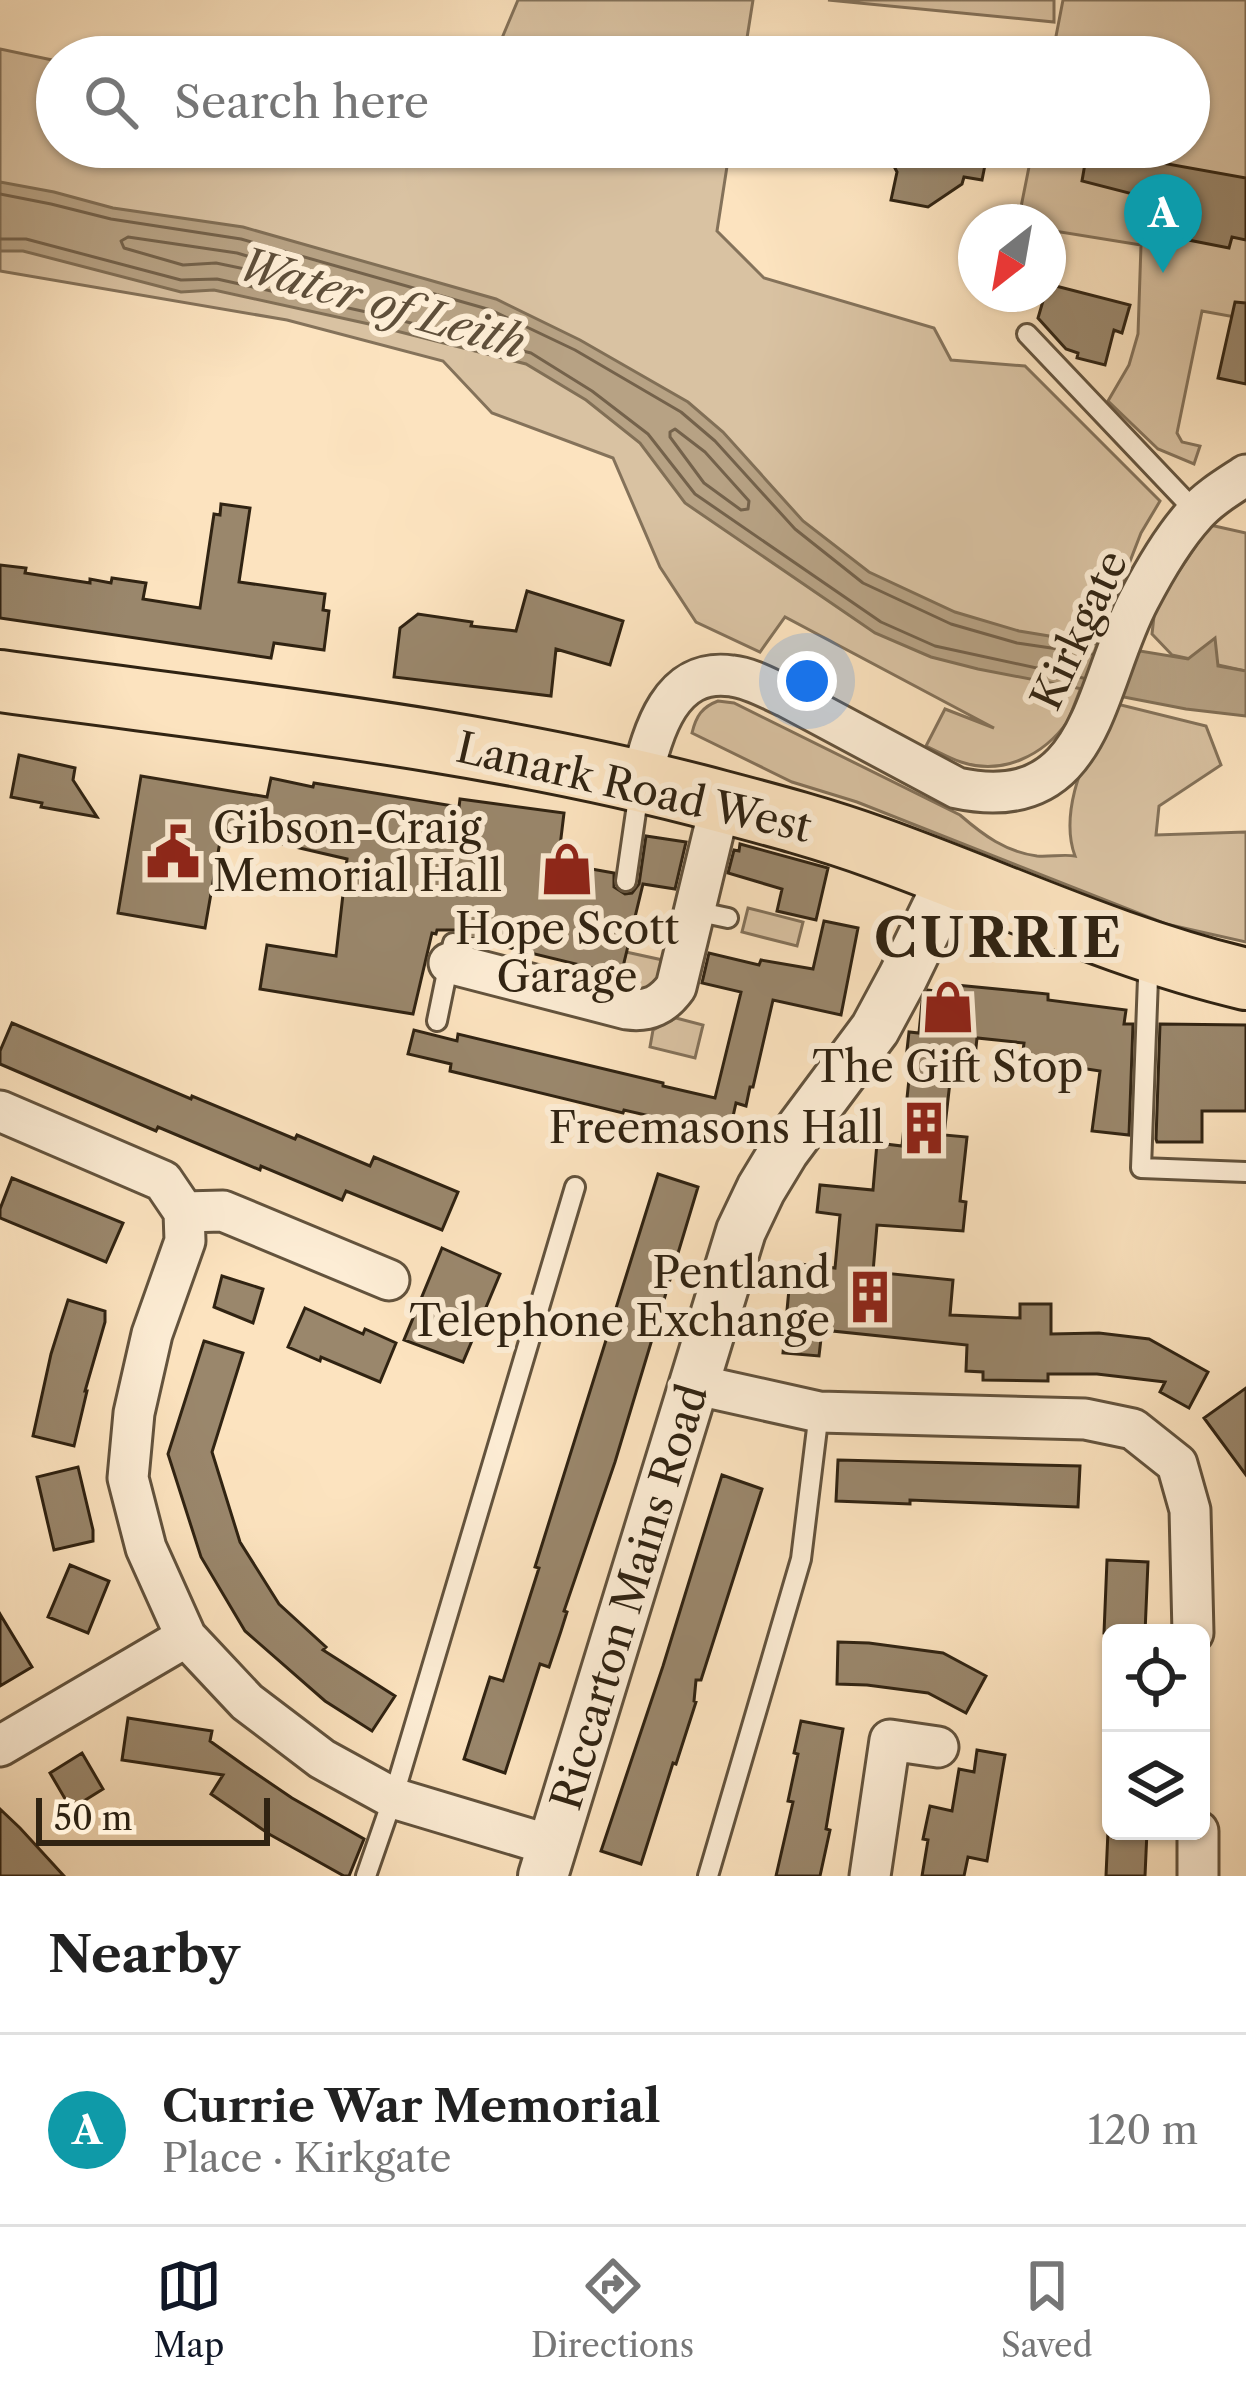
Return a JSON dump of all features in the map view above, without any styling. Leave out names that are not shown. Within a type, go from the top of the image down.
[{"type":"main road","name":"Lanark Road West","points":[[0,681],[472,747],[640,780],[859,842],[1154,955],[1246,979]]},
{"type":"street","name":"Kirkgate","points":[[640,780],[651,739],[670,700],[706,676],[733,676],[758,683],[957,788],[984,794],[1030,788],[1051,775],[1079,743],[1140,599],[1196,512],[1246,475]]},
{"type":"street","points":[[451,953],[626,1009],[650,1009],[676,987],[711,914],[721,801]]},
{"type":"street","name":"Riccarton Mains Road","points":[[548,1861],[741,1231],[784,1151],[875,1029],[951,878]]},
{"type":"street","points":[[0,1111],[163,1181],[184,1212],[185,1241],[152,1334],[134,1413],[128,1478],[146,1548],[186,1637],[247,1702],[322,1759],[393,1798],[548,1861]]},
{"type":"street","points":[[184,1212],[223,1211],[389,1280]]},
{"type":"street","points":[[693,1384],[819,1412],[1085,1419],[1133,1429],[1177,1464],[1190,1510],[1193,1624]]},
{"type":"street","points":[[0,1746],[186,1637]]},
{"type":"street","points":[[870,1876],[890,1740],[938,1748]]},
{"type":"street","points":[[1198,1840],[1198,1876]]},
{"type":"lane","points":[[1027,334],[1196,512]]},
{"type":"lane","points":[[626,881],[640,780]]},
{"type":"lane","points":[[436,1021],[451,953]]},
{"type":"lane","points":[[1154,955],[1148,979],[1141,1168],[1246,1172]]},
{"type":"lane","points":[[366,1876],[574,1187]]},
{"type":"lane","points":[[708,1876],[801,1559],[819,1412]]},
{"type":"shaded area","points":[[518,0],[753,0],[747,36],[503,36]]},
{"type":"shaded area","points":[[828,0],[1054,0],[1054,22]]},
{"type":"shaded area","points":[[1063,0],[1246,0],[1246,319],[1202,311],[1177,433],[1182,442],[1200,446],[1194,464],[1158,449],[1108,401],[1129,365],[1138,334],[1141,245],[1066,233],[1066,204],[1022,204],[1029,168],[1210,168],[1210,36],[1056,36]]},
{"type":"shaded area","points":[[0,49],[36,57],[36,168],[727,168],[717,231],[764,278],[934,328],[951,360],[1025,366],[1160,501],[1141,533],[1068,721],[1047,744],[1021,760],[977,766],[926,746],[945,709],[994,728],[785,617],[760,652],[696,622],[660,567],[613,458],[492,413],[443,361],[287,320],[0,271]]},
{"type":"shaded area","points":[[1210,525],[1246,533],[1246,671],[1172,655],[1152,634],[1155,607]]},
{"type":"shaded area","points":[[718,701],[734,703],[960,815],[1005,847],[1037,856],[1075,856],[1070,818],[1073,798],[1109,702],[1206,726],[1221,765],[1159,806],[1156,835],[1246,832],[1246,942],[1166,924],[857,802],[792,782],[692,733],[700,713]]},
{"type":"shaded area","points":[[748,908],[803,922],[797,946],[742,932]]},
{"type":"shaded area","points":[[626,952],[667,961],[663,977],[640,997],[621,989]]},
{"type":"shaded area","points":[[676,1018],[703,1025],[695,1058],[650,1047],[653,1030]]},
{"type":"water","name":"Water of Leith","points":[[0,182],[113,208],[243,227],[496,299],[688,402],[723,432],[803,521],[869,572],[955,612],[1019,631],[1188,659],[1215,638],[1218,666],[1246,671],[1246,716],[978,669],[931,657],[875,633],[685,503],[640,443],[586,400],[526,364],[214,290],[181,292],[23,251],[0,251]]},
{"type":"building","points":[[895,168],[984,168],[982,180],[964,177],[962,184],[928,207],[891,200]]},
{"type":"building","points":[[1084,168],[1190,168],[1246,178],[1246,240],[1232,237],[1229,248],[1173,237],[1175,226],[1134,213],[1137,195],[1082,181]]},
{"type":"building","points":[[1066,289],[1130,305],[1122,333],[1114,330],[1105,365],[1077,358],[1078,353],[1066,349],[1038,318],[1040,312],[1066,312]]},
{"type":"building","points":[[1235,302],[1246,303],[1246,384],[1218,378]]},
{"type":"building","points":[[221,504],[250,508],[239,582],[325,594],[323,610],[329,611],[324,650],[274,643],[271,658],[0,618],[0,565],[90,583],[90,579],[111,583],[112,578],[146,583],[143,599],[200,608],[214,514],[220,515]]},
{"type":"building","points":[[527,591],[623,621],[610,665],[556,649],[551,696],[394,677],[400,628],[418,614],[516,631]]},
{"type":"building","points":[[19,755],[75,768],[73,780],[97,817],[11,797]]},
{"type":"building","points":[[141,776],[267,797],[271,778],[459,807],[460,799],[564,813],[558,863],[614,873],[614,887],[625,894],[639,884],[646,836],[686,842],[675,889],[643,884],[621,975],[465,937],[457,930],[437,930],[432,933],[413,1014],[260,989],[267,945],[336,956],[347,859],[222,830],[205,928],[118,913]]},
{"type":"building","points":[[740,844],[828,868],[816,920],[777,911],[782,889],[728,873]]},
{"type":"building","points":[[824,921],[858,928],[841,1015],[773,1000],[753,1087],[746,1106],[736,1103],[728,1139],[697,1131],[698,1127],[450,1071],[451,1064],[408,1054],[414,1030],[457,1041],[458,1034],[715,1098],[741,992],[702,983],[709,953],[759,965],[761,960],[813,969]]},
{"type":"building","points":[[956,985],[1048,994],[1048,1000],[1126,1010],[1124,1024],[1133,1024],[1129,1135],[1092,1131],[1100,1071],[1022,1059],[1024,1043],[977,1038],[974,1066],[952,1064],[944,1135],[967,1137],[960,1201],[966,1202],[963,1231],[877,1225],[873,1272],[953,1280],[950,1315],[1020,1318],[1020,1304],[1051,1304],[1051,1334],[1149,1339],[1208,1372],[1189,1408],[1160,1392],[1165,1382],[1097,1374],[1048,1374],[1048,1381],[983,1380],[983,1372],[966,1371],[967,1345],[822,1330],[819,1356],[783,1353],[789,1289],[779,1288],[782,1262],[835,1268],[840,1215],[817,1212],[820,1185],[873,1190],[877,1143],[902,1146],[911,1060],[906,1059],[909,1032],[919,1033],[928,990],[955,993]]},
{"type":"building","points":[[12,1023],[295,1139],[297,1135],[370,1166],[374,1157],[458,1192],[442,1230],[346,1191],[342,1200],[158,1127],[156,1131],[0,1064],[0,1051]]},
{"type":"building","points":[[1160,1024],[1246,1025],[1246,1111],[1202,1111],[1202,1142],[1157,1142]]},
{"type":"building","points":[[658,1174],[698,1187],[561,1631],[549,1667],[540,1664],[505,1773],[464,1759],[490,1677],[503,1681]]},
{"type":"building","points":[[12,1178],[123,1223],[106,1262],[0,1218]]},
{"type":"building","points":[[442,1248],[500,1274],[463,1362],[404,1340]]},
{"type":"building","points":[[222,1276],[263,1289],[253,1323],[214,1307]]},
{"type":"building","points":[[68,1300],[105,1311],[74,1446],[33,1436]]},
{"type":"building","points":[[305,1308],[396,1343],[380,1382],[288,1347]]},
{"type":"building","points":[[204,1341],[243,1353],[212,1452],[240,1542],[279,1604],[326,1647],[323,1650],[395,1696],[372,1731],[325,1701],[245,1631],[201,1557],[168,1454]]},
{"type":"building","points":[[1246,1388],[1246,1475],[1204,1418]]},
{"type":"building","points":[[838,1460],[1080,1466],[1078,1507],[836,1501]]},
{"type":"building","points":[[78,1467],[93,1541],[54,1550],[37,1477]]},
{"type":"building","points":[[722,1475],[762,1489],[701,1680],[696,1680],[696,1702],[641,1864],[601,1851]]},
{"type":"building","points":[[1107,1560],[1148,1562],[1145,1624],[1104,1624]]},
{"type":"building","points":[[70,1565],[109,1581],[88,1633],[48,1617]]},
{"type":"building","points":[[0,1614],[32,1667],[0,1686]]},
{"type":"building","points":[[838,1642],[943,1653],[986,1676],[966,1713],[928,1693],[837,1684]]},
{"type":"building","points":[[128,1718],[212,1731],[210,1741],[245,1766],[364,1839],[349,1876],[269,1834],[211,1794],[223,1775],[122,1760]]},
{"type":"building","points":[[801,1721],[843,1729],[826,1829],[830,1830],[820,1876],[776,1876],[793,1802],[788,1801]]},
{"type":"building","points":[[977,1750],[1005,1755],[987,1861],[968,1857],[964,1876],[922,1876],[930,1806],[952,1811],[959,1769],[974,1772]]},
{"type":"building","points":[[82,1753],[103,1789],[71,1809],[50,1773]]},
{"type":"building","points":[[0,1809],[20,1828],[64,1876],[0,1876]]},
{"type":"building","points":[[1108,1840],[1147,1840],[1145,1876],[1106,1876]]},
{"type":"place","name":"Currie War Memorial","points":[[1163,273]]},
{"type":"place","name":"Gibson-Craig Memorial Hall","points":[[173,852]]},
{"type":"place","name":"Hope Scott Garage","points":[[567,869]]},
{"type":"place","name":"The Gift Stop","points":[[948,1007]]},
{"type":"place","name":"Freemasons Hall","points":[[924,1128]]},
{"type":"place","name":"Pentland Telephone Exchange","points":[[870,1297]]},
{"type":"district","name":"CURRIE","points":[[999,938]]}]
